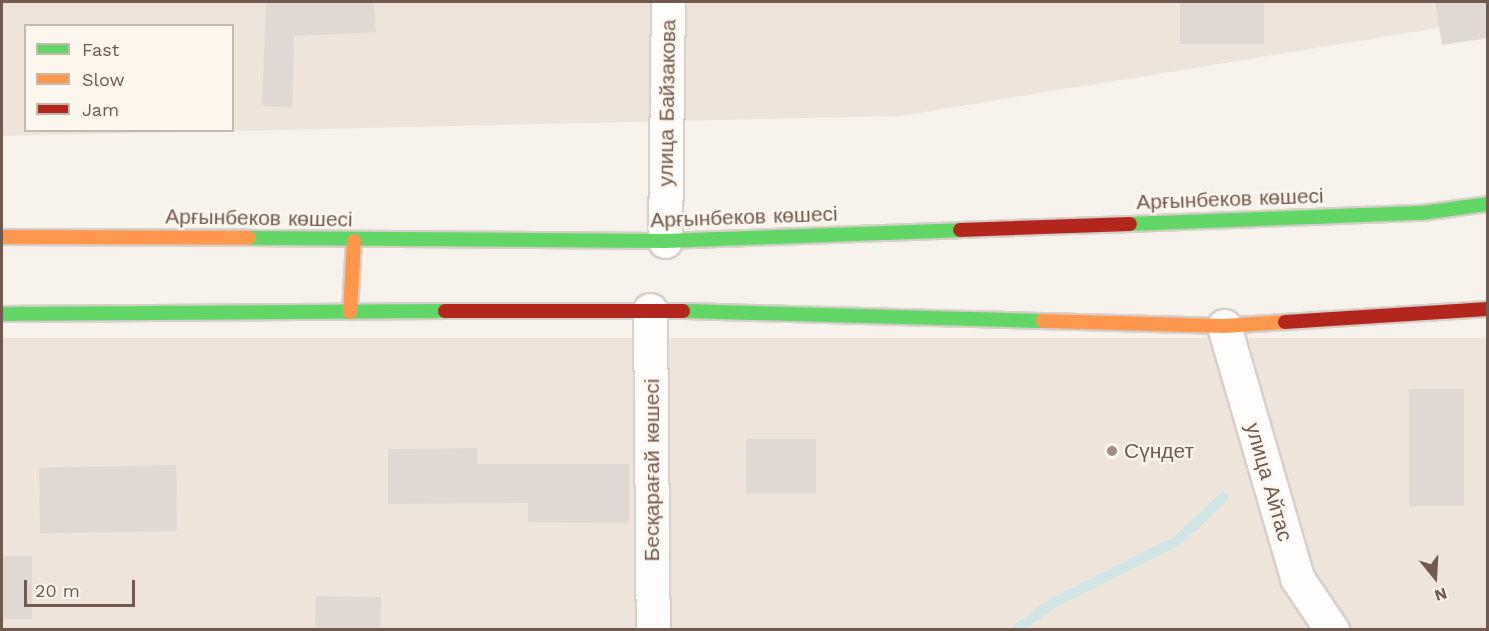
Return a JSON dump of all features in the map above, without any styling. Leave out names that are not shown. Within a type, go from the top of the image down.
[{"type":"main road","name":"Арғынбеков көшесі","points":[[2,237],[354,241],[665,241],[1422,213],[1488,204]]},
{"type":"main road","points":[[350,312],[354,241]]},
{"type":"main road","points":[[2,314],[650,310],[1224,326],[1488,309]]},
{"type":"street","name":"улица Байзакова","points":[[665,241],[668,2]]},
{"type":"street","name":"Бесқарағай көшесі","points":[[650,310],[653,630]]},
{"type":"street","name":"улица Айтас","points":[[1224,326],[1297,578],[1332,630]]},
{"type":"shaded area","points":[[2,2],[1487,2],[1488,20],[900,116],[234,131],[234,24],[24,24],[24,132],[182,132],[2,136]]},
{"type":"shaded area","points":[[2,338],[1487,338],[1487,629],[2,629]]},
{"type":"building","points":[[266,2],[374,2],[376,32],[294,36],[292,107],[262,106]]},
{"type":"building","points":[[1180,2],[1264,2],[1264,44],[1180,44]]},
{"type":"building","points":[[1435,2],[1488,2],[1488,38],[1442,45]]},
{"type":"building","points":[[1409,389],[1464,389],[1464,506],[1409,506]]},
{"type":"building","points":[[746,439],[816,439],[816,493],[746,493]]},
{"type":"building","points":[[477,448],[477,464],[629,464],[629,523],[528,522],[528,503],[388,504],[388,449]]},
{"type":"building","points":[[176,465],[177,531],[40,533],[39,467]]},
{"type":"building","points":[[2,556],[32,556],[32,619],[2,619]]},
{"type":"building","points":[[316,596],[381,597],[380,630],[315,630]]},
{"type":"waterway","points":[[1016,630],[1053,603],[1177,541],[1224,497]]},
{"type":"traffic: fast","points":[[1130,224],[1422,213],[1488,204]]},
{"type":"traffic: fast","points":[[249,238],[665,241],[960,230]]},
{"type":"traffic: fast","points":[[2,314],[445,311]]},
{"type":"traffic: fast","points":[[683,311],[1043,321]]},
{"type":"traffic: slow","points":[[2,237],[249,238]]},
{"type":"traffic: slow","points":[[350,312],[354,241]]},
{"type":"traffic: slow","points":[[1043,321],[1224,326],[1285,322]]},
{"type":"traffic: jam","points":[[960,230],[1130,224]]},
{"type":"traffic: jam","points":[[1285,322],[1488,309]]},
{"type":"traffic: jam","points":[[445,311],[683,311]]},
{"type":"place","name":"Сүндет","points":[[1112,451]]}]
